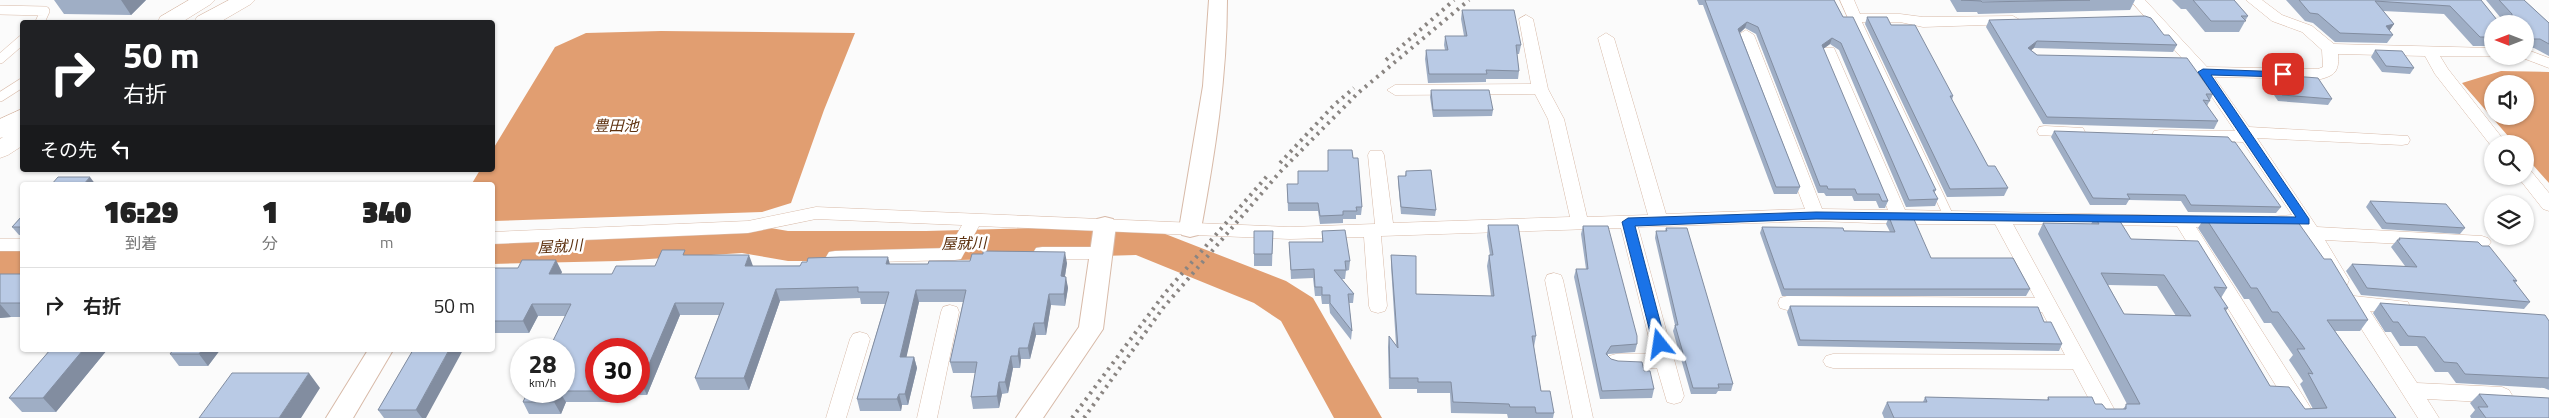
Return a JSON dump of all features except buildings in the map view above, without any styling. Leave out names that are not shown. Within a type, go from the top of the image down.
[{"type":"main road","points":[[172,20],[194,0]]},
{"type":"main road","points":[[173,20],[204,0]]},
{"type":"main road","points":[[198,20],[230,0]]},
{"type":"main road","points":[[209,20],[244,0]]},
{"type":"main road","points":[[0,150],[11,125]]},
{"type":"street","points":[[1190,229],[1214,75],[1218,0]]},
{"type":"street","points":[[1847,0],[1855,18],[1900,18],[1923,22],[2024,20]]},
{"type":"street","points":[[2137,0],[2198,66],[2309,227],[2354,303],[2429,418]]},
{"type":"street","points":[[2253,0],[2277,18],[2307,29],[2330,49],[2484,53]]},
{"type":"street","points":[[2131,17],[2151,16]]},
{"type":"street","points":[[1526,19],[1540,89],[1556,119],[1580,223]]},
{"type":"street","points":[[1746,35],[1816,216]]},
{"type":"street","points":[[1606,38],[1659,221]]},
{"type":"street","points":[[2173,59],[2198,66],[2320,74],[2331,69],[2330,49]]},
{"type":"street","points":[[2429,50],[2441,71],[2492,135]]},
{"type":"street","points":[[1829,51],[1900,218]]},
{"type":"street","points":[[2534,57],[2549,63]]},
{"type":"street","points":[[1395,90],[1540,89]]},
{"type":"street","points":[[2045,132],[2093,133]]},
{"type":"street","points":[[2142,134],[2402,140]]},
{"type":"street","points":[[1376,155],[1378,306]]},
{"type":"street","points":[[2533,185],[2549,205]]},
{"type":"street","points":[[495,238],[748,227],[816,213],[974,219],[1103,240]]},
{"type":"street","points":[[1023,253],[1190,229],[1290,233],[1816,216],[2253,221],[2482,242]]},
{"type":"street","points":[[835,257],[955,254],[974,219]]},
{"type":"street","points":[[2001,219],[2109,418]]},
{"type":"street","points":[[2183,220],[2307,418]]},
{"type":"street","points":[[1628,222],[1674,396]]},
{"type":"street","points":[[1029,418],[1091,329],[1103,240]]},
{"type":"street","points":[[0,245],[20,245]]},
{"type":"street","points":[[1554,280],[1583,418]]},
{"type":"street","points":[[1787,303],[2049,305]]},
{"type":"street","points":[[2354,303],[2423,308]]},
{"type":"street","points":[[927,418],[950,312]]},
{"type":"street","points":[[836,418],[860,339]]},
{"type":"street","points":[[339,418],[380,352]]},
{"type":"street","points":[[1616,361],[1664,361]]},
{"type":"street","points":[[1832,361],[2080,362]]},
{"type":"street","points":[[2410,390],[2525,397]]},
{"type":"lane","points":[[0,10],[45,11],[41,20]]},
{"type":"lane","points":[[1855,18],[1950,218]]},
{"type":"lane","points":[[0,59],[20,42]]},
{"type":"lane","points":[[0,98],[20,84]]},
{"type":"water","name":"豊田池","points":[[661,31],[855,33],[824,110],[791,203],[762,212],[495,221],[495,182],[473,182],[479,172],[495,172],[495,146],[555,47],[586,33]]},
{"type":"water","points":[[2501,71],[2549,72],[2549,183],[2534,166],[2534,135],[2507,135],[2498,125],[2534,125],[2534,75],[2488,75]]},
{"type":"water","points":[[2484,76],[2484,108],[2462,83]]},
{"type":"waterway","name":"屋就川","points":[[495,249],[618,246],[742,238],[788,246],[926,246],[1140,240],[1270,292],[1297,310],[1358,418]]},
{"type":"waterway","name":"屋就川","points":[[0,263],[20,262]]},
{"type":"railway","points":[[1386,60],[1454,0]]},
{"type":"railway","points":[[1084,418],[1163,308],[1280,172],[1358,93],[1469,0]]},
{"type":"railway","points":[[1280,163],[1334,105],[1354,88]]},
{"type":"railway","points":[[1072,418],[1165,293],[1268,175]]},
{"type":"route","points":[[1660,344],[1628,222],[1816,216],[2305,221],[2203,72],[2283,74]]}]
